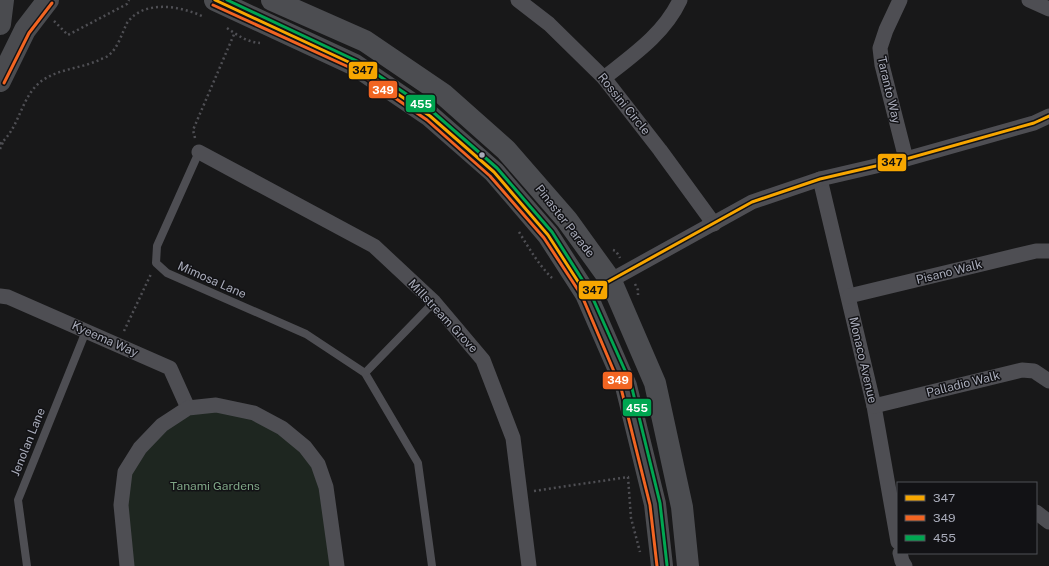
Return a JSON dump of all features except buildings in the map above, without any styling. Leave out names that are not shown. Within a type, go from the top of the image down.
[{"type":"main road","points":[[0,24],[3,0]]},
{"type":"main road","points":[[0,81],[25,30],[48,0]]},
{"type":"main road","name":"Pinaster Parade","points":[[272,0],[365,41],[443,94],[506,150],[567,220],[611,281],[655,383],[682,507],[688,566]]},
{"type":"main road","name":"Pinaster Parade","points":[[213,10],[243,13],[355,65],[430,116],[494,172],[548,235],[586,294],[626,386],[655,504],[662,566]]},
{"type":"street","name":"Rossini Circle","points":[[518,0],[549,24],[604,78],[660,150],[714,224]]},
{"type":"street","points":[[604,78],[655,37],[674,13],[680,0]]},
{"type":"street","name":"Taranto Way","points":[[900,0],[886,30],[880,48],[882,65],[906,159]]},
{"type":"street","points":[[1029,0],[1049,9]]},
{"type":"street","points":[[586,294],[752,202],[820,179],[906,159],[1034,123],[1049,116]]},
{"type":"street","name":"Millstream Grove","points":[[199,152],[374,246],[434,302],[483,360],[513,438],[529,566]]},
{"type":"street","name":"Monaco Avenue","points":[[820,179],[874,406],[897,534]]},
{"type":"street","name":"Pisano Walk","points":[[849,296],[1036,251],[1049,251]]},
{"type":"street","name":"Kyeema Way","points":[[0,296],[8,297],[170,368],[188,408]]},
{"type":"street","name":"Palladio Walk","points":[[874,406],[1022,370],[1034,371],[1049,381]]},
{"type":"street","points":[[128,566],[120,505],[125,472],[140,448],[162,425],[188,408],[216,405],[254,413],[282,428],[305,447],[318,464],[326,487],[337,566]]},
{"type":"street","points":[[1037,513],[1049,522]]},
{"type":"street","points":[[900,554],[905,566]]},
{"type":"lane","points":[[156,263],[157,246],[199,152]]},
{"type":"lane","name":"Mimosa Lane","points":[[156,263],[167,273],[306,334],[365,373],[418,463],[432,566]]},
{"type":"lane","points":[[365,373],[434,302]]},
{"type":"lane","name":"Jenolan Lane","points":[[28,566],[18,500],[86,331]]},
{"type":"path","points":[[68,34],[127,4],[129,0]]},
{"type":"path","points":[[157,3],[168,3],[185,8],[213,10]]},
{"type":"path","points":[[0,144],[16,122],[35,87],[55,73],[91,64],[109,55],[117,44],[128,21],[138,9],[145,6]]},
{"type":"path","points":[[199,152],[193,130],[243,13]]},
{"type":"path","points":[[225,26],[234,33],[252,42],[264,43]]},
{"type":"path","points":[[0,149],[3,141]]},
{"type":"path","points":[[518,231],[532,254]]},
{"type":"path","points":[[117,344],[156,263]]},
{"type":"path","points":[[520,493],[628,477],[632,518],[642,559]]},
{"type":"green space","name":"Tanami Gardens","points":[[188,408],[254,413],[318,464],[337,566],[127,566],[121,505],[140,448]]},
{"type":"transit line","name":"347","points":[[215,0],[355,65],[430,116],[494,172],[548,235],[586,294],[752,202],[820,179],[906,159],[1034,123],[1049,116]]},
{"type":"transit line","name":"455","points":[[227,0],[357,61],[433,112],[497,168],[552,232],[590,292],[631,384],[660,503],[667,565]]},
{"type":"transit line","name":"349","points":[[4,83],[29,33],[52,3]]},
{"type":"transit line","name":"349","points":[[213,5],[353,69],[427,120],[490,176],[544,238],[582,296],[621,388],[650,505],[657,566]]}]
